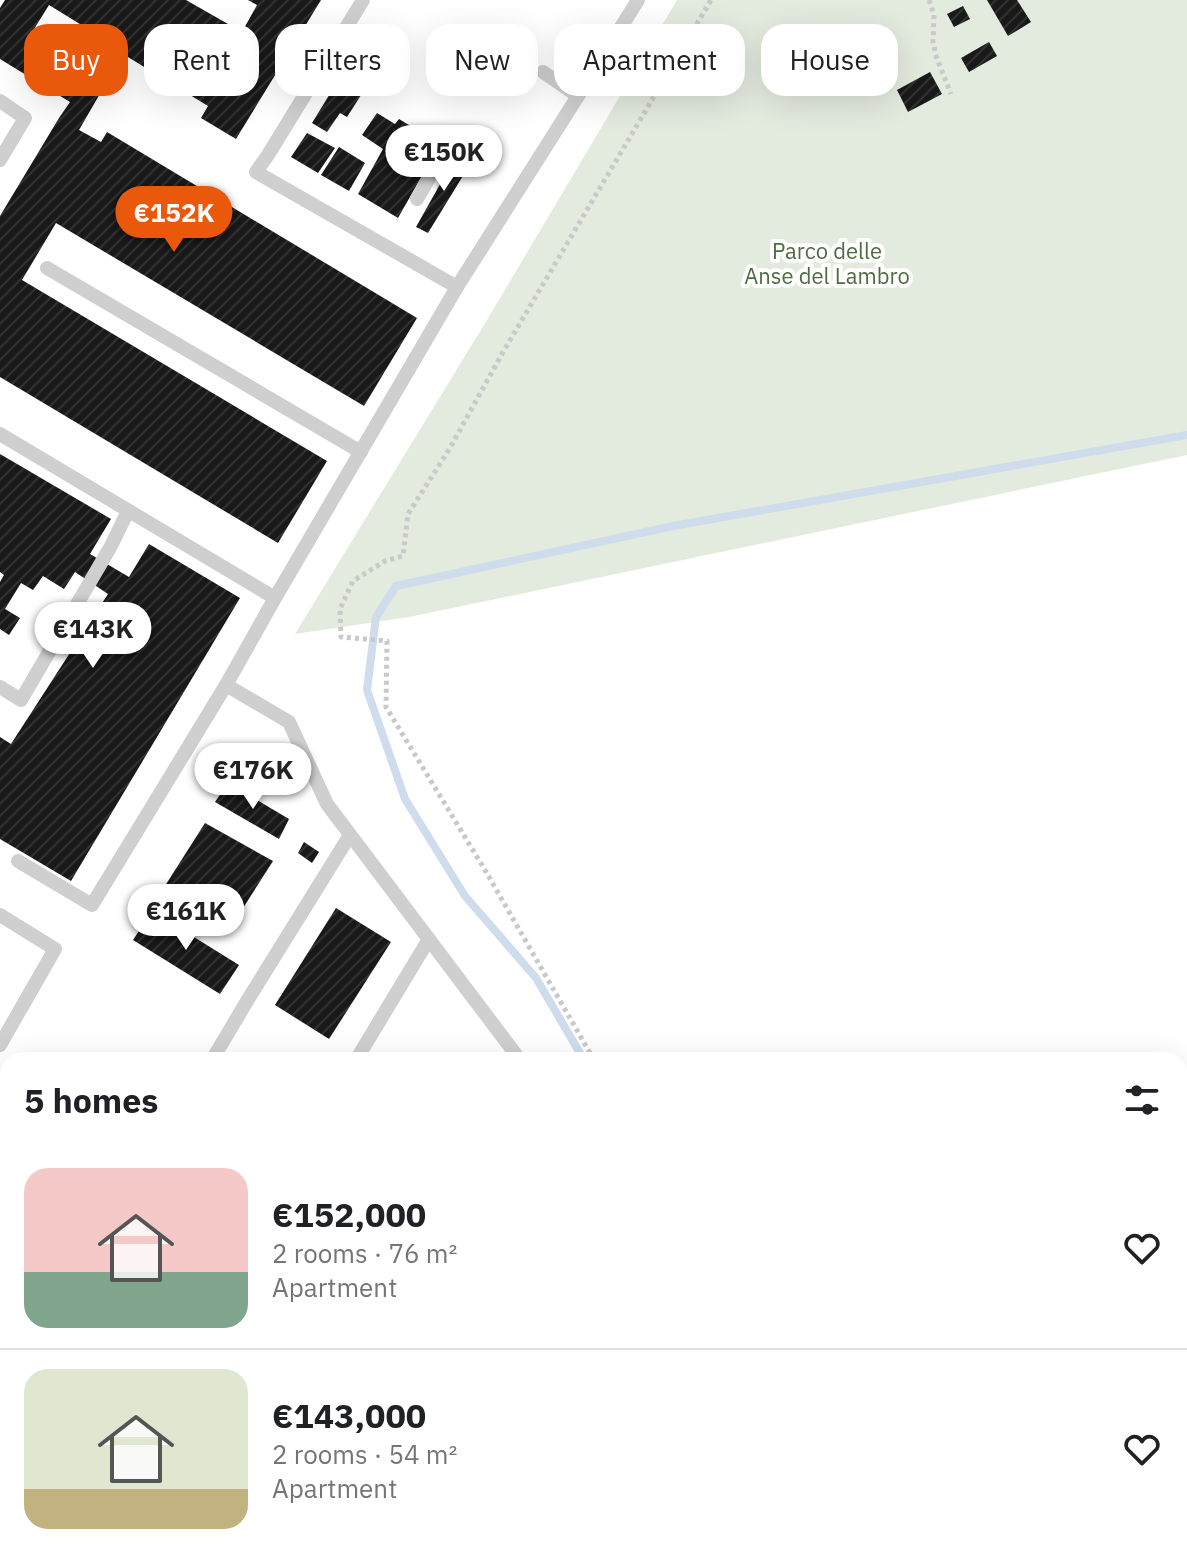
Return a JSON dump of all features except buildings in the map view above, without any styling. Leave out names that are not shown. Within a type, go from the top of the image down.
[{"type":"lane","points":[[363,0],[256,172],[457,287]]},
{"type":"lane","points":[[623,24],[638,0]]},
{"type":"lane","points":[[543,72],[554,80]]},
{"type":"lane","points":[[18,861],[92,905],[226,685],[457,287],[578,96]]},
{"type":"lane","points":[[0,101],[25,118],[0,160]]},
{"type":"lane","points":[[417,199],[454,134]]},
{"type":"lane","points":[[47,268],[361,452]]},
{"type":"lane","points":[[0,434],[275,598]]},
{"type":"lane","points":[[0,687],[21,700],[111,546],[128,511]]},
{"type":"lane","points":[[226,685],[289,722],[327,804],[514,1052]]},
{"type":"lane","points":[[217,1052],[350,835]]},
{"type":"lane","points":[[0,915],[55,949],[0,1045]]},
{"type":"lane","points":[[361,1052],[429,939]]},
{"type":"path","points":[[589,1052],[485,870],[386,707],[387,641],[341,637],[340,609],[353,581],[385,561],[403,556],[408,514],[450,448],[503,352],[711,0]]},
{"type":"path","points":[[929,0],[934,15],[936,56],[951,94]]},
{"type":"green space","name":"Parco delle Anse del Lambro","points":[[677,0],[1187,0],[1187,455],[409,617],[295,634],[620,96],[745,96],[745,24],[663,24]]},
{"type":"waterway","points":[[579,1052],[536,978],[465,896],[405,799],[367,690],[376,617],[396,586],[673,526],[1187,435]]}]
